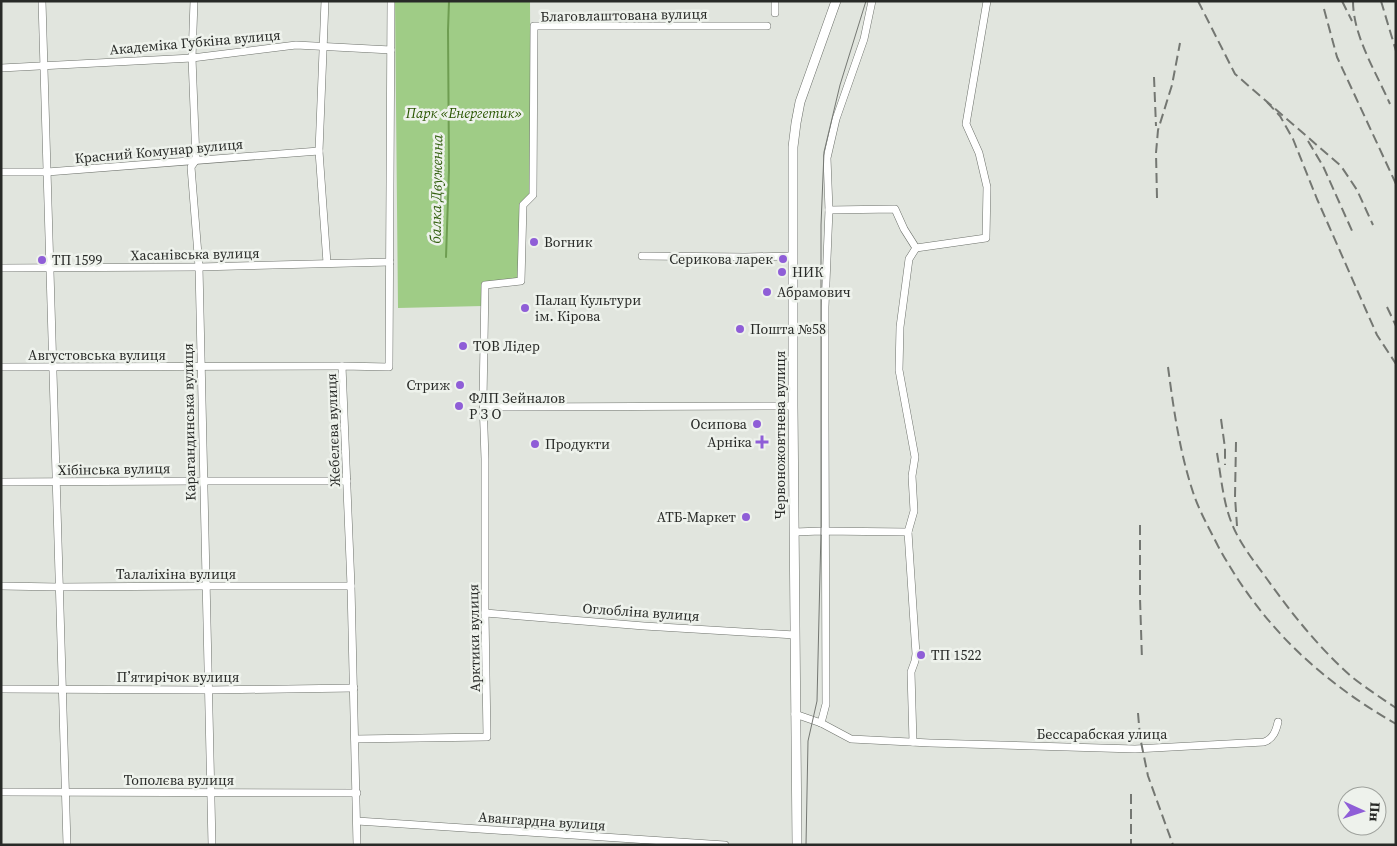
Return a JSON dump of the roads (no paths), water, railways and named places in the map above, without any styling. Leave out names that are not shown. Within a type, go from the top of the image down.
[{"type":"main road","name":"Червоножовтнева вулиця","points":[[797,845],[793,147],[800,102],[836,1]]},
{"type":"street","points":[[42,1],[67,845]]},
{"type":"street","name":"Карагандинська вулиця","points":[[194,1],[192,58],[196,160],[191,167],[199,267],[212,845]]},
{"type":"street","points":[[325,1],[319,151],[327,263]]},
{"type":"street","name":"Жебелєва вулиця","points":[[358,845],[351,586],[342,366],[389,367],[392,1]]},
{"type":"street","points":[[775,1],[775,13]]},
{"type":"street","points":[[821,723],[826,704],[825,316],[828,210],[827,158],[836,119],[864,39],[872,1]]},
{"type":"street","points":[[913,742],[911,672],[916,654],[908,532],[914,510],[912,476],[915,457],[899,370],[900,327],[909,259],[916,248],[986,238],[987,187],[979,153],[966,124],[987,1]]},
{"type":"street","name":"Благовлаштована вулиця","points":[[485,285],[521,281],[523,205],[533,195],[534,26],[768,26]]},
{"type":"street","name":"Академіка Губкіна вулиця","points":[[1,68],[192,58],[296,45],[392,50]]},
{"type":"street","name":"Красний Комунар вулиця","points":[[1,172],[47,172],[319,151]]},
{"type":"street","points":[[828,210],[895,209],[904,229],[916,248]]},
{"type":"street","points":[[642,256],[793,256]]},
{"type":"street","name":"Хасанівська вулиця","points":[[1,268],[199,267],[390,262]]},
{"type":"street","name":"Арктики вулиця","points":[[355,739],[487,737],[484,407],[485,285]]},
{"type":"street","name":"Августовська вулиця","points":[[1,367],[342,366]]},
{"type":"street","points":[[484,407],[793,406]]},
{"type":"street","name":"Хібінська вулиця","points":[[1,482],[347,481]]},
{"type":"street","points":[[795,532],[908,532]]},
{"type":"street","name":"Талаліхіна вулиця","points":[[1,586],[351,586]]},
{"type":"street","name":"Оглобліна вулиця","points":[[486,613],[644,626],[795,634]]},
{"type":"street","name":"П’ятирічок вулиця","points":[[1,689],[209,690],[354,688]]},
{"type":"street","name":"Бессарабская улица","points":[[795,714],[821,723],[851,739],[1135,749],[1264,742],[1274,735],[1278,722]]},
{"type":"street","name":"Тополєва вулиця","points":[[1,792],[357,793]]},
{"type":"street","name":"Авангардна вулиця","points":[[357,821],[725,845]]},
{"type":"waterway","name":"балка Двуженна","points":[[446,257],[449,170],[449,1]]},
{"type":"tram line","points":[[806,845],[808,741],[817,701],[821,531],[821,225],[824,152],[840,85],[866,1]]},
{"type":"railway","points":[[1198,1],[1235,74],[1341,166],[1357,190],[1373,225]]},
{"type":"railway","points":[[1342,1],[1352,21]]},
{"type":"railway","points":[[1353,1],[1354,14],[1361,41],[1390,104]]},
{"type":"railway","points":[[1381,1],[1396,51]]},
{"type":"railway","points":[[1324,9],[1337,57],[1396,184]]},
{"type":"railway","points":[[1157,198],[1156,153],[1158,130],[1172,85],[1180,43]]},
{"type":"railway","points":[[1154,77],[1156,126]]},
{"type":"railway","points":[[1267,102],[1280,116],[1293,139],[1317,199],[1377,335],[1396,364]]},
{"type":"railway","points":[[1308,141],[1323,166],[1353,233]]},
{"type":"railway","points":[[1387,307],[1396,326]]},
{"type":"railway","points":[[1168,367],[1178,433],[1185,466],[1195,498],[1218,546],[1235,574],[1253,601],[1294,648],[1341,688],[1396,724]]},
{"type":"railway","points":[[1221,419],[1225,465]]},
{"type":"railway","points":[[1236,442],[1235,497],[1237,526]]},
{"type":"railway","points":[[1217,453],[1226,507],[1232,524],[1252,559],[1296,618],[1328,654],[1352,677],[1396,708]]},
{"type":"railway","points":[[1140,525],[1142,660]]},
{"type":"railway","points":[[1138,713],[1140,737],[1148,776],[1173,845]]},
{"type":"railway","points":[[1131,794],[1131,845]]},
{"type":"place","name":"Вогник","points":[[534,242]]},
{"type":"place","name":"Серикова ларек","points":[[783,259]]},
{"type":"place","name":"ТП 1599","points":[[42,260]]},
{"type":"place","name":"НИК","points":[[782,272]]},
{"type":"place","name":"Абрамович","points":[[767,292]]},
{"type":"place","name":"Палац Культури ім. Кірова","points":[[525,308]]},
{"type":"place","name":"Пошта №58","points":[[740,329]]},
{"type":"place","name":"ТОВ Лідер","points":[[463,346]]},
{"type":"place","name":"Стриж","points":[[460,385]]},
{"type":"place","name":"ФЛП Зейналов Р З О","points":[[459,406]]},
{"type":"place","name":"Осипова","points":[[757,424]]},
{"type":"place","name":"Арніка","points":[[762,442]]},
{"type":"place","name":"Продукти","points":[[535,444]]},
{"type":"place","name":"АТБ-Маркет","points":[[746,517]]},
{"type":"place","name":"ТП 1522","points":[[921,655]]},
{"type":"park label","name":"Парк «Енергетик»","points":[[464,113]]}]
